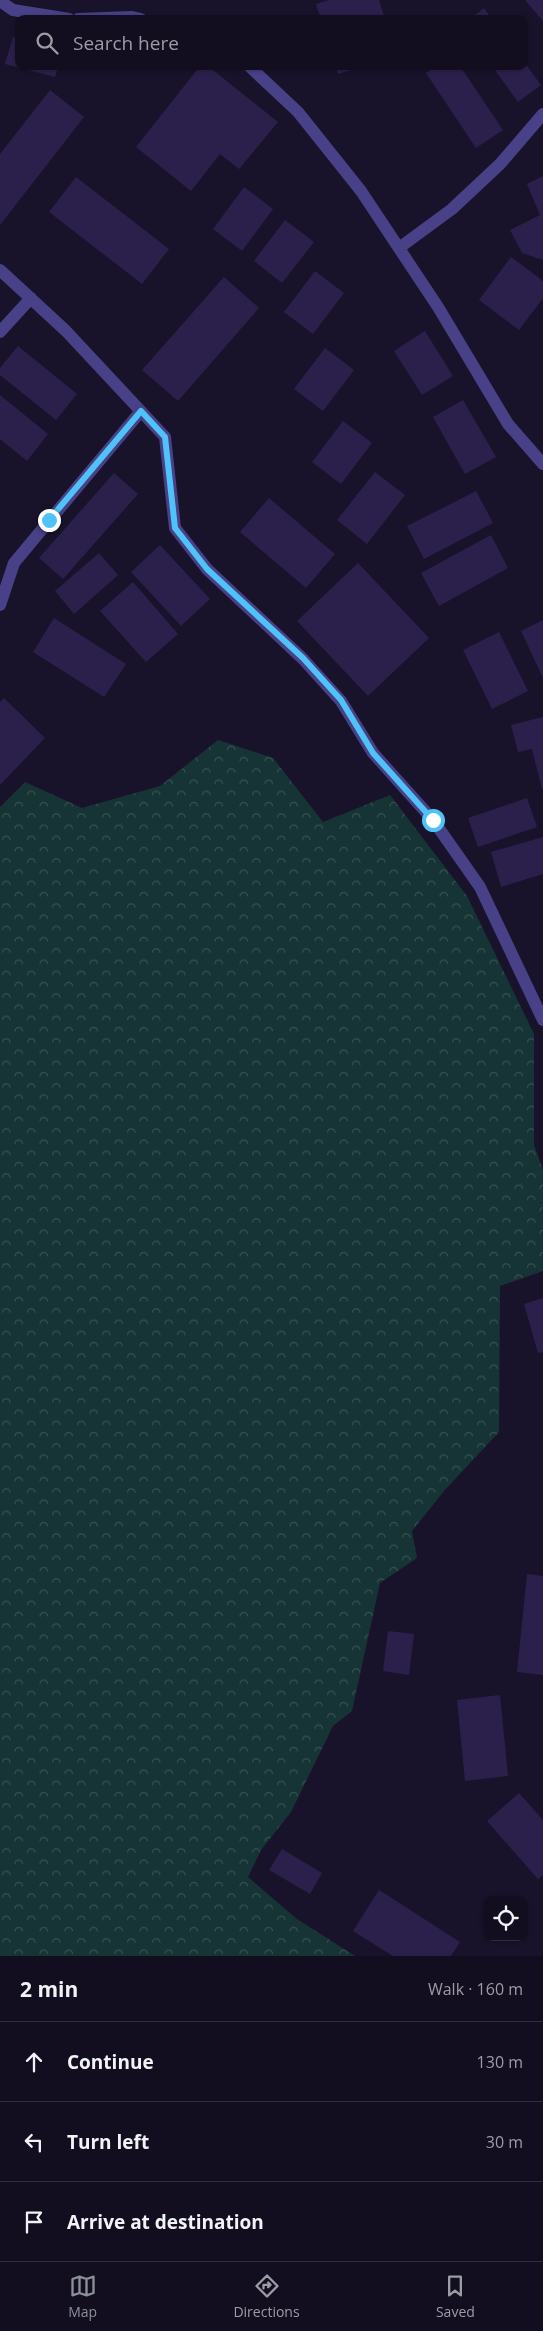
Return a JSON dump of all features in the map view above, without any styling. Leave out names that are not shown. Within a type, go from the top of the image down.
[{"type":"street","points":[[0,1],[13,10],[44,15]]},
{"type":"street","points":[[254,70],[298,112],[361,192],[438,306],[508,424],[543,464]]},
{"type":"street","points":[[399,248],[452,209],[500,164],[543,114]]},
{"type":"street","points":[[0,270],[66,331],[165,437],[175,528],[207,569],[303,658],[341,700],[373,753],[433,820],[480,887],[543,1020]]},
{"type":"street","points":[[0,332],[31,298]]},
{"type":"street","points":[[0,605],[14,564],[141,411]]},
{"type":"green space","points":[[218,740],[273,758],[323,822],[390,795],[467,896],[534,1034],[534,1145],[543,1170],[543,1271],[500,1286],[499,1432],[444,1491],[412,1531],[417,1558],[380,1583],[352,1711],[333,1726],[291,1812],[261,1850],[248,1877],[297,1919],[355,1956],[0,1956],[0,807],[25,782],[82,808],[160,786]]},
{"type":"building","points":[[329,0],[379,0],[384,15],[320,15],[316,4]]},
{"type":"building","points":[[525,0],[543,0],[543,21]]},
{"type":"building","points":[[484,8],[489,15],[475,15]]},
{"type":"building","points":[[13,37],[15,37],[15,67],[5,64]]},
{"type":"building","points":[[528,67],[541,85],[518,102],[495,70],[528,70]]},
{"type":"building","points":[[28,70],[57,70],[55,77]]},
{"type":"building","points":[[197,70],[213,70],[278,122],[239,169],[220,154],[191,191],[136,147]]},
{"type":"building","points":[[337,70],[351,70],[338,74]]},
{"type":"building","points":[[430,70],[463,70],[503,130],[476,148],[426,73]]},
{"type":"building","points":[[50,90],[84,117],[0,225],[0,154]]},
{"type":"building","points":[[543,176],[543,260],[522,253],[510,230],[540,215],[527,184]]},
{"type":"building","points":[[76,177],[169,249],[142,284],[49,212]]},
{"type":"building","points":[[244,187],[273,209],[242,251],[213,229]]},
{"type":"building","points":[[285,220],[314,242],[282,283],[254,261]]},
{"type":"building","points":[[511,257],[543,281],[543,298],[519,330],[479,300]]},
{"type":"building","points":[[315,271],[344,293],[313,334],[284,312]]},
{"type":"building","points":[[224,277],[259,308],[178,401],[142,370]]},
{"type":"building","points":[[425,331],[453,376],[422,395],[394,351]]},
{"type":"building","points":[[18,346],[77,394],[56,420],[0,375],[0,368]]},
{"type":"building","points":[[325,348],[354,370],[323,411],[294,389]]},
{"type":"building","points":[[0,395],[48,434],[27,461],[0,439]]},
{"type":"building","points":[[463,400],[496,457],[465,474],[433,417]]},
{"type":"building","points":[[343,421],[372,443],[341,484],[312,462]]},
{"type":"building","points":[[375,472],[405,495],[367,544],[337,520]]},
{"type":"building","points":[[114,473],[138,494],[63,579],[39,558]]},
{"type":"building","points":[[476,491],[493,523],[424,559],[407,526]]},
{"type":"building","points":[[269,498],[335,554],[306,588],[240,532]]},
{"type":"building","points":[[491,535],[508,568],[439,606],[421,573]]},
{"type":"building","points":[[160,545],[210,599],[181,626],[131,572]]},
{"type":"building","points":[[99,553],[118,575],[74,614],[55,591]]},
{"type":"building","points":[[358,563],[429,638],[368,696],[297,621]]},
{"type":"building","points":[[133,582],[178,634],[146,662],[100,611]]},
{"type":"building","points":[[54,618],[126,664],[104,697],[33,652]]},
{"type":"building","points":[[543,620],[543,678],[521,631]]},
{"type":"building","points":[[499,632],[528,691],[492,709],[463,650]]},
{"type":"building","points":[[4,698],[45,738],[0,785],[0,702]]},
{"type":"building","points":[[543,717],[542,789],[532,749],[518,752],[511,725]]},
{"type":"building","points":[[527,798],[537,827],[478,847],[468,818]]},
{"type":"building","points":[[543,837],[543,874],[501,887],[491,852]]},
{"type":"building","points":[[543,1298],[543,1352],[538,1353],[524,1304]]},
{"type":"building","points":[[527,1574],[543,1576],[543,1675],[517,1672]]},
{"type":"building","points":[[388,1631],[414,1634],[409,1675],[383,1671]]},
{"type":"building","points":[[500,1695],[508,1776],[465,1781],[457,1700]]},
{"type":"building","points":[[519,1793],[543,1820],[543,1875],[538,1879],[487,1821]]},
{"type":"building","points":[[282,1849],[322,1873],[310,1894],[269,1870]]},
{"type":"building","points":[[379,1890],[460,1942],[451,1956],[393,1956],[353,1931]]},
{"type":"route","points":[[49,520],[141,411],[165,437],[175,528],[207,569],[303,658],[341,700],[373,753],[433,820]]}]
